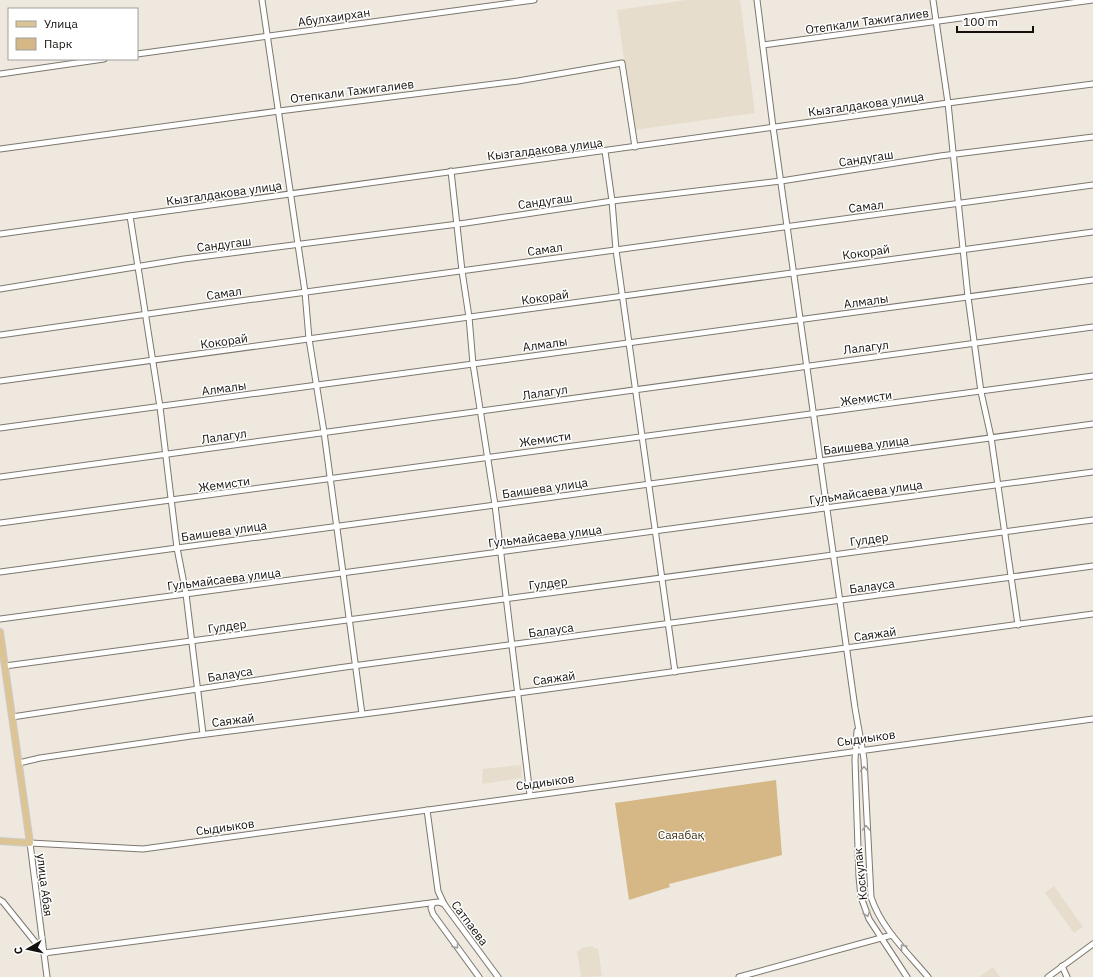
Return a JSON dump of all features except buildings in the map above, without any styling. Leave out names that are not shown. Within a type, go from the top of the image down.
[{"type":"main road","points":[[0,632],[30,843]]},
{"type":"main road","name":"Сыдиыков","points":[[0,841],[30,843]]},
{"type":"street","points":[[262,0],[305,292],[309,339],[324,432],[354,666],[362,714]]},
{"type":"street","name":"Абулхаирхан","points":[[138,54],[534,0]]},
{"type":"street","points":[[757,0],[773,128],[856,714]]},
{"type":"street","points":[[932,0],[948,103],[954,155],[957,204],[981,392],[991,437],[1018,625]]},
{"type":"street","name":"Отепкали Тажигалиев","points":[[763,45],[1093,0]]},
{"type":"street","points":[[0,74],[97,60]]},
{"type":"street","name":"Отепкали Тажигалиев","points":[[0,149],[279,111],[518,81],[622,63],[635,147]]},
{"type":"street","name":"Кызгалдакова улица","points":[[0,234],[1093,84]]},
{"type":"street","name":"Сандугаш","points":[[0,289],[139,266],[297,244],[456,224],[612,201],[781,181],[954,155],[1093,137]]},
{"type":"street","points":[[605,151],[622,297],[648,485],[663,578],[675,672]]},
{"type":"street","points":[[451,171],[456,224],[474,364],[489,457],[507,598],[511,646],[530,795]]},
{"type":"street","name":"Самал","points":[[0,335],[1093,185]]},
{"type":"street","points":[[130,216],[160,407],[177,548],[186,594],[203,734]]},
{"type":"street","name":"Кокорай","points":[[0,381],[1093,232]]},
{"type":"street","name":"Алмалы","points":[[0,428],[1093,280]]},
{"type":"street","name":"Лалагул","points":[[0,477],[324,432],[481,412],[806,365],[1093,327]]},
{"type":"street","name":"Жемисти","points":[[0,523],[330,480],[642,436],[814,415],[1093,376]]},
{"type":"street","name":"Баишева улица","points":[[0,572],[1093,424]]},
{"type":"street","name":"Гульмайсаева улица","points":[[0,619],[1093,472]]},
{"type":"street","name":"Гулдер","points":[[5,666],[1093,520]]},
{"type":"street","name":"Балауса","points":[[12,717],[354,666],[511,646],[1093,566]]},
{"type":"street","name":"Саяжай","points":[[19,763],[40,758],[203,734],[675,672],[1093,614]]},
{"type":"street","name":"Коскулак","points":[[856,714],[863,749],[871,897],[875,909],[892,936],[928,977]]},
{"type":"street","name":"Коскулак","points":[[856,714],[859,877],[862,897],[869,919],[907,977]]},
{"type":"street","name":"Сыдиыков","points":[[30,843],[143,849],[863,749],[1093,719]]},
{"type":"street","points":[[427,810],[438,891],[444,904]]},
{"type":"street","name":"улица Абая","points":[[30,843],[48,977]]},
{"type":"street","points":[[0,900],[44,953],[434,902],[438,891]]},
{"type":"street","name":"Сатпаева","points":[[479,977],[433,914],[431,908],[434,902],[444,904],[498,977]]},
{"type":"street","points":[[419,904],[424,906],[433,914]]},
{"type":"street","points":[[739,977],[892,936]]},
{"type":"street","points":[[1048,977],[1093,944]]},
{"type":"street","points":[[1062,966],[1067,977]]},
{"type":"shaded area","points":[[686,0],[740,0],[755,113],[634,130],[617,10]]},
{"type":"shaded area","points":[[521,765],[522,778],[482,784],[483,769]]},
{"type":"shaded area","points":[[1054,886],[1083,927],[1074,933],[1045,893]]},
{"type":"shaded area","points":[[593,946],[594,949],[598,948],[602,976],[581,977],[577,951],[581,950],[581,948]]},
{"type":"shaded area","points":[[993,967],[1000,977],[979,977]]},
{"type":"green space","name":"Саяабақ","points":[[776,780],[782,855],[669,884],[670,887],[629,900],[615,803]]}]
